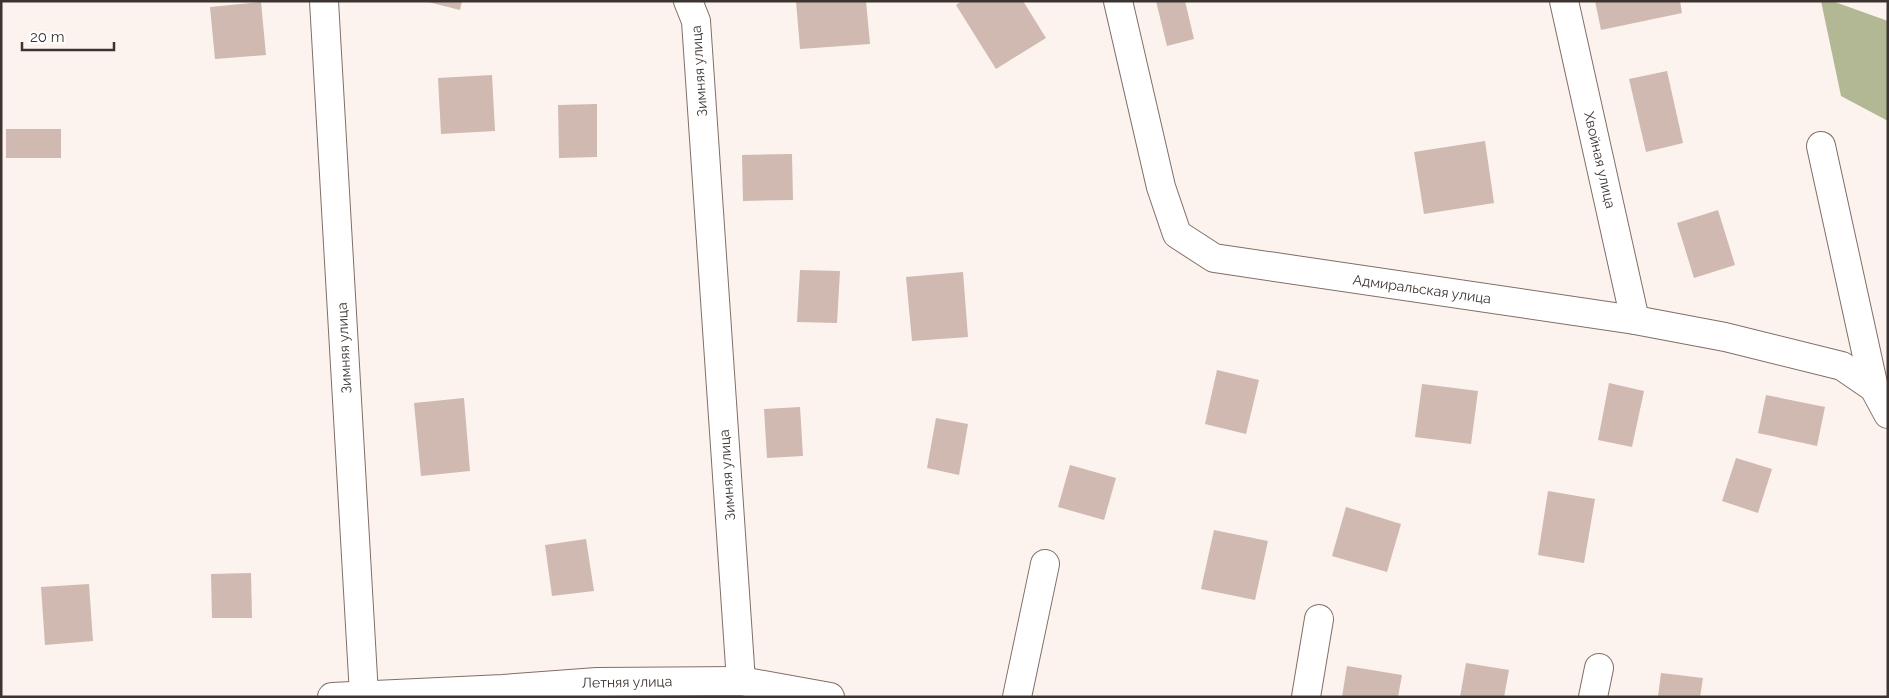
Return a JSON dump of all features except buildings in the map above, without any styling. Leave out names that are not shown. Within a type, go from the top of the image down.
[{"type":"street","name":"Зимняя улица","points":[[324,1],[364,695]]},
{"type":"street","name":"Зимняя улица","points":[[688,1],[696,21],[741,681]]},
{"type":"street","name":"Адмиральская улица","points":[[1118,1],[1161,187],[1177,234],[1214,258],[1635,320],[1725,337],[1842,366],[1874,388],[1888,414]]},
{"type":"street","name":"Хвойная улица","points":[[1564,1],[1635,320]]},
{"type":"street","points":[[1820,146],[1874,388]]},
{"type":"street","points":[[1017,697],[1045,564]]},
{"type":"street","points":[[1306,697],[1319,619]]},
{"type":"street","points":[[1593,697],[1599,668]]},
{"type":"street","name":"Летняя улица","points":[[332,697],[502,693],[597,682],[741,681],[830,697]]},
{"type":"green space","points":[[1821,1],[1832,1],[1888,21],[1888,121],[1841,96]]}]
